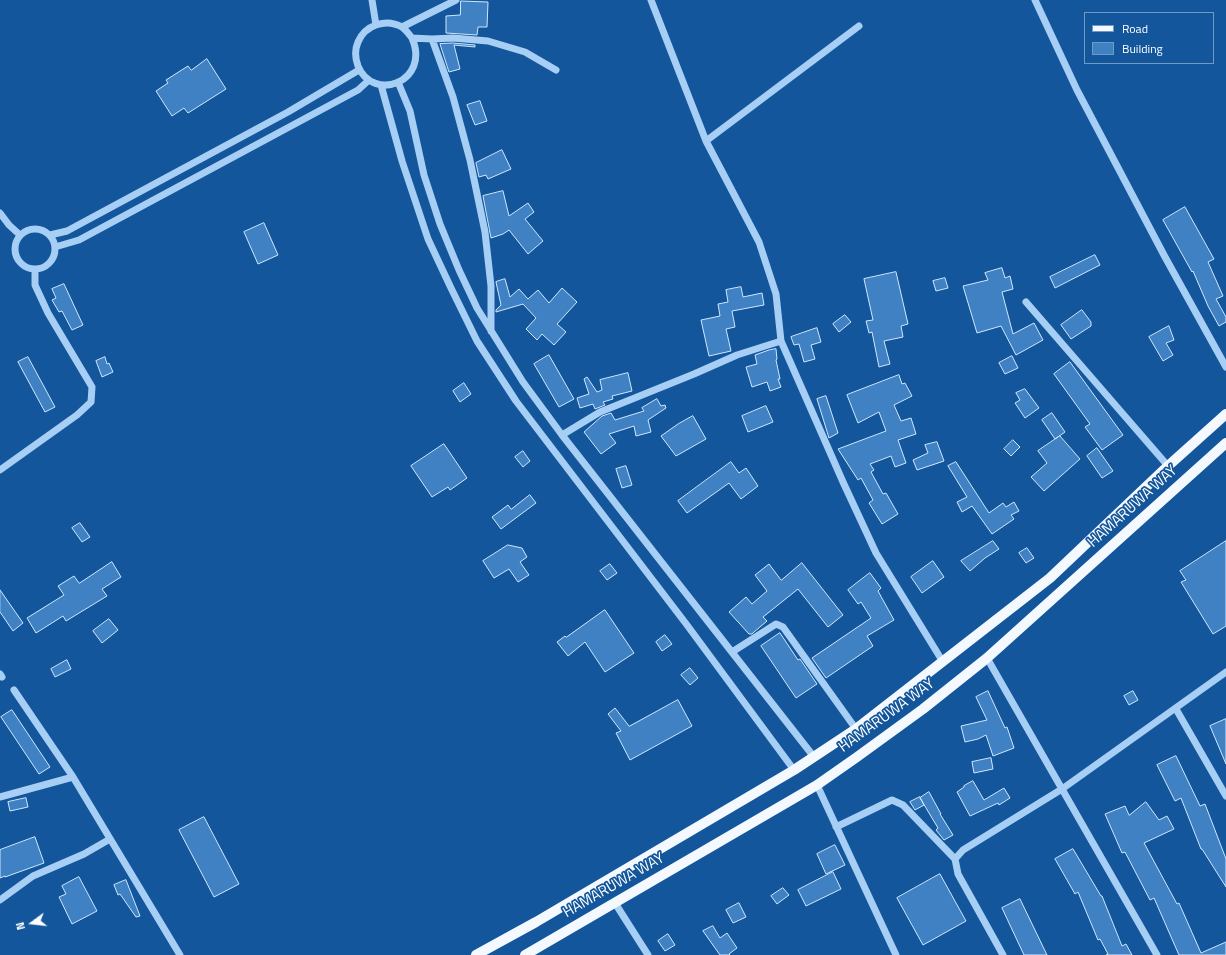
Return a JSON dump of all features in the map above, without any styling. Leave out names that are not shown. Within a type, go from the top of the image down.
[{"type":"main road","points":[[476,955],[542,918],[794,770],[856,729],[1050,578],[1168,466],[1226,414]]},
{"type":"main road","name":"HAMARUWA WAY","points":[[525,955],[817,785],[857,758],[923,709],[987,658],[1226,443]]},
{"type":"street","points":[[372,0],[376,25]]},
{"type":"street","points":[[402,28],[456,0]]},
{"type":"street","points":[[651,0],[706,142],[758,242],[776,294],[781,341],[843,482],[876,553],[943,662]]},
{"type":"street","points":[[1035,0],[1077,90],[1165,257],[1226,367]]},
{"type":"street","points":[[389,23],[402,28],[412,38],[417,52],[414,67],[410,74],[405,79],[387,85],[369,80],[360,70],[355,57],[357,43],[364,32],[376,25],[389,23]]},
{"type":"street","points":[[706,142],[858,26]]},
{"type":"street","points":[[412,38],[453,38],[488,41],[525,52],[556,70]]},
{"type":"street","points":[[432,39],[453,98],[468,153],[486,232],[491,286],[491,331]]},
{"type":"street","points":[[50,235],[67,231],[288,112],[360,70]]},
{"type":"street","points":[[55,247],[79,240],[358,90],[369,80]]},
{"type":"street","points":[[398,82],[410,111],[424,175],[440,224],[477,308],[491,331],[523,382],[562,434],[814,757]]},
{"type":"street","points":[[381,84],[402,161],[428,239],[477,341],[516,401],[794,770]]},
{"type":"street","points":[[0,213],[9,225],[20,235]]},
{"type":"street","points":[[31,229],[38,229],[50,235],[55,247],[52,260],[47,265],[35,269],[22,265],[15,254],[14,247],[20,235],[31,229]]},
{"type":"street","points":[[0,470],[77,415],[91,402],[92,387],[48,313],[35,285],[35,269]]},
{"type":"street","points":[[1026,302],[1168,466]]},
{"type":"street","points":[[562,434],[600,412],[737,355],[781,341]]},
{"type":"street","points":[[732,652],[776,624],[783,627],[856,729]]},
{"type":"street","points":[[987,658],[1157,955]]},
{"type":"street","points":[[955,859],[963,850],[1062,789],[1226,672]]},
{"type":"street","points":[[14,690],[73,777],[180,955]]},
{"type":"street","points":[[1176,709],[1226,796]]},
{"type":"street","points":[[0,797],[73,777]]},
{"type":"street","points":[[817,785],[896,955]]},
{"type":"street","points":[[836,827],[892,800],[903,805],[955,859],[958,874],[1003,955]]},
{"type":"street","points":[[0,900],[33,876],[84,854],[110,839]]},
{"type":"street","points":[[615,903],[648,955]]},
{"type":"building","points":[[461,1],[488,2],[487,27],[478,27],[477,35],[446,33],[446,16],[460,15]]},
{"type":"building","points":[[453,43],[475,45],[475,47],[454,45],[460,69],[449,72],[440,44]]},
{"type":"building","points":[[207,59],[226,89],[188,113],[184,108],[172,116],[156,91],[168,83],[166,80],[188,66],[191,70]]},
{"type":"building","points":[[480,101],[487,121],[475,125],[467,105]]},
{"type":"building","points":[[502,150],[511,169],[488,179],[486,175],[479,177],[476,163]]},
{"type":"building","points":[[503,191],[509,216],[528,203],[534,212],[525,219],[543,241],[528,254],[509,230],[503,234],[491,238],[483,196]]},
{"type":"building","points":[[1185,207],[1214,259],[1208,262],[1223,296],[1216,299],[1226,317],[1226,322],[1219,326],[1208,306],[1193,271],[1192,272],[1163,220]]},
{"type":"building","points":[[264,223],[278,255],[258,264],[244,232]]},
{"type":"building","points":[[1095,255],[1100,265],[1055,288],[1050,277]]},
{"type":"building","points":[[1002,268],[1005,278],[1010,276],[1013,289],[1002,292],[1013,334],[1034,323],[1043,340],[1016,355],[1001,326],[977,333],[963,286],[988,280],[985,273]]},
{"type":"building","points":[[896,272],[908,324],[901,326],[903,337],[884,341],[890,364],[879,367],[872,332],[869,333],[866,321],[873,320],[864,279]]},
{"type":"building","points":[[945,278],[948,288],[936,291],[933,281]]},
{"type":"building","points":[[505,279],[510,297],[519,289],[528,299],[538,290],[549,303],[562,288],[577,302],[557,324],[566,332],[554,345],[542,334],[537,340],[526,329],[536,318],[523,304],[496,312],[501,305],[496,282]]},
{"type":"building","points":[[64,284],[83,325],[72,330],[62,311],[59,312],[52,300],[56,298],[52,289]]},
{"type":"building","points":[[741,287],[743,297],[762,293],[764,305],[732,311],[735,327],[726,329],[731,351],[709,356],[701,320],[720,316],[718,304],[728,302],[726,290]]},
{"type":"building","points":[[1082,310],[1091,322],[1091,326],[1071,339],[1061,325]]},
{"type":"building","points":[[845,315],[851,322],[839,332],[833,324]]},
{"type":"building","points":[[1169,326],[1174,340],[1166,343],[1173,355],[1163,361],[1149,337]]},
{"type":"building","points":[[817,328],[821,342],[811,345],[815,359],[804,362],[799,344],[794,345],[791,337]]},
{"type":"building","points":[[776,349],[776,360],[780,379],[778,379],[781,387],[770,391],[767,382],[752,387],[746,367],[757,364],[755,355]]},
{"type":"building","points":[[549,355],[574,399],[559,407],[534,364]]},
{"type":"building","points":[[1012,356],[1018,368],[1005,374],[999,363]]},
{"type":"building","points":[[28,357],[55,407],[45,412],[18,362]]},
{"type":"building","points":[[105,357],[107,364],[109,363],[113,372],[102,377],[96,361]]},
{"type":"building","points":[[1070,362],[1123,435],[1102,450],[1085,427],[1090,424],[1054,374]]},
{"type":"building","points":[[628,373],[632,391],[612,396],[613,399],[603,402],[605,405],[595,409],[593,404],[580,408],[577,398],[589,394],[584,379],[587,377],[597,392],[602,390],[600,380]]},
{"type":"building","points":[[899,375],[902,384],[905,383],[912,396],[894,405],[901,421],[911,418],[916,434],[898,440],[906,463],[895,467],[891,456],[870,464],[874,470],[871,472],[883,494],[886,493],[898,514],[882,524],[869,503],[873,500],[861,478],[858,480],[838,449],[886,431],[879,412],[858,423],[847,395]]},
{"type":"building","points":[[464,383],[471,394],[460,402],[453,391]]},
{"type":"building","points":[[1025,389],[1039,408],[1025,418],[1015,403],[1020,400],[1016,393]]},
{"type":"building","points":[[826,396],[838,433],[829,438],[817,399]]},
{"type":"building","points":[[657,399],[661,406],[665,405],[666,408],[648,420],[651,432],[636,436],[634,426],[609,434],[616,443],[601,454],[584,432],[602,416],[611,413],[615,420],[644,411],[642,408]]},
{"type":"building","points":[[766,406],[773,422],[748,432],[742,416]]},
{"type":"building","points":[[1052,413],[1065,432],[1055,439],[1042,420]]},
{"type":"building","points":[[693,416],[706,439],[676,456],[661,436]]},
{"type":"building","points":[[1060,436],[1080,459],[1044,491],[1031,477],[1047,463],[1038,451]]},
{"type":"building","points":[[1013,440],[1020,447],[1011,456],[1004,449]]},
{"type":"building","points":[[937,442],[944,461],[917,470],[913,460],[928,453],[925,445]]},
{"type":"building","points":[[444,444],[467,478],[450,490],[448,487],[432,497],[411,466]]},
{"type":"building","points":[[1097,448],[1113,471],[1102,478],[1087,456]]},
{"type":"building","points":[[523,451],[530,461],[523,467],[515,457]]},
{"type":"building","points":[[731,462],[739,473],[746,468],[758,486],[741,499],[729,483],[687,513],[678,501]]},
{"type":"building","points":[[956,462],[989,513],[1003,503],[1006,507],[1014,502],[1019,511],[1011,515],[1014,519],[992,534],[972,506],[962,512],[957,502],[967,497],[948,466]]},
{"type":"building","points":[[626,466],[632,485],[622,488],[616,469]]},
{"type":"building","points":[[530,495],[536,503],[501,529],[492,517],[508,505],[511,509]]},
{"type":"building","points":[[80,523],[90,537],[82,542],[72,528]]},
{"type":"building","points":[[993,541],[999,549],[985,558],[970,571],[961,561]]},
{"type":"building","points":[[1226,541],[1226,626],[1213,634],[1181,582],[1186,580],[1180,571]]},
{"type":"building","points":[[508,545],[522,548],[527,557],[520,562],[529,575],[518,582],[509,569],[494,578],[483,561]]},
{"type":"building","points":[[1027,548],[1034,558],[1026,563],[1019,553]]},
{"type":"building","points":[[933,561],[944,577],[922,593],[911,577]]},
{"type":"building","points":[[112,562],[121,577],[102,589],[107,596],[66,621],[63,616],[36,633],[27,618],[64,595],[58,586],[74,576],[79,583]]},
{"type":"building","points":[[802,563],[843,615],[828,627],[798,589],[763,617],[767,621],[752,634],[749,634],[729,612],[746,597],[752,604],[767,591],[755,575],[769,564],[781,580]]},
{"type":"building","points":[[610,564],[617,573],[607,580],[600,571]]},
{"type":"building","points":[[870,573],[881,588],[878,591],[894,620],[867,636],[873,646],[826,678],[812,658],[871,618],[861,602],[858,604],[848,590]]},
{"type":"building","points":[[0,590],[23,623],[13,631],[0,612]]},
{"type":"building","points":[[605,610],[634,653],[605,672],[585,642],[568,656],[557,642]]},
{"type":"building","points":[[109,619],[118,630],[102,643],[93,631]]},
{"type":"building","points":[[780,633],[798,660],[800,659],[817,684],[796,698],[761,646]]},
{"type":"building","points":[[665,635],[672,644],[662,651],[656,642]]},
{"type":"building","points":[[67,660],[71,669],[55,677],[51,669]]},
{"type":"building","points":[[690,668],[698,678],[690,685],[681,675]]},
{"type":"building","points":[[988,691],[1005,728],[1007,727],[1014,748],[993,756],[986,735],[978,739],[965,742],[961,726],[987,720],[976,697]]},
{"type":"building","points":[[1133,691],[1138,700],[1129,705],[1124,696]]},
{"type":"building","points":[[678,700],[692,726],[630,760],[616,733],[621,731],[608,714],[615,708],[629,726]]},
{"type":"building","points":[[12,710],[50,767],[39,774],[1,717]]},
{"type":"building","points":[[1226,719],[1226,764],[1210,726]]},
{"type":"building","points":[[1176,756],[1200,806],[1205,804],[1226,859],[1226,887],[1201,849],[1181,798],[1175,801],[1157,765]]},
{"type":"building","points":[[991,758],[993,769],[974,773],[972,762]]},
{"type":"building","points":[[973,781],[984,800],[1004,788],[1010,798],[999,805],[998,803],[970,816],[957,792]]},
{"type":"building","points":[[929,792],[953,835],[944,840],[936,830],[938,828],[920,798]]},
{"type":"building","points":[[920,797],[924,805],[915,810],[910,802]]},
{"type":"building","points":[[26,798],[28,807],[10,811],[8,802]]},
{"type":"building","points":[[1146,802],[1159,820],[1167,816],[1174,829],[1144,843],[1177,904],[1179,903],[1201,953],[1226,942],[1226,955],[1179,955],[1154,898],[1150,900],[1125,852],[1122,853],[1105,814],[1125,806],[1129,815]]},
{"type":"building","points":[[204,817],[239,884],[214,897],[179,830]]},
{"type":"building","points":[[35,837],[44,863],[0,878],[0,850]]},
{"type":"building","points":[[835,845],[845,865],[826,874],[817,854]]},
{"type":"building","points":[[1073,849],[1102,896],[1122,946],[1126,944],[1132,955],[1106,955],[1108,954],[1100,939],[1098,940],[1078,892],[1075,894],[1055,859]]},
{"type":"building","points":[[833,872],[841,889],[806,906],[798,890]]},
{"type":"building","points":[[940,874],[966,921],[923,945],[897,898]]},
{"type":"building","points":[[79,877],[97,911],[72,924],[59,897],[66,894],[62,886]]},
{"type":"building","points":[[126,880],[140,916],[136,917],[120,894],[118,895],[114,885]]},
{"type":"building","points":[[783,888],[789,895],[777,904],[771,896]]},
{"type":"building","points":[[1020,899],[1047,955],[1024,955],[1002,908]]},
{"type":"building","points":[[739,903],[746,917],[733,923],[726,910]]},
{"type":"building","points":[[713,926],[720,938],[727,933],[737,948],[729,954],[730,955],[720,955],[703,931]]},
{"type":"building","points":[[668,934],[675,945],[665,951],[658,941]]}]
